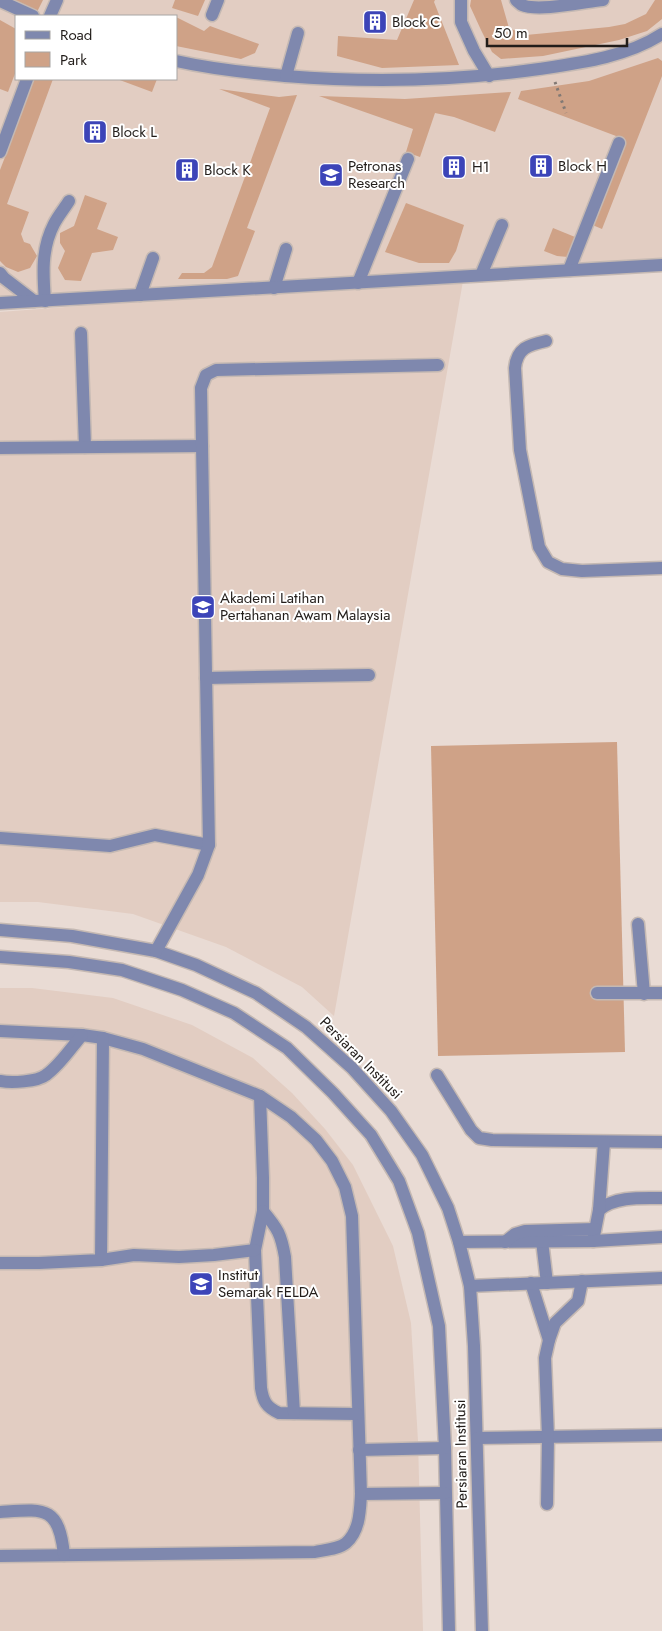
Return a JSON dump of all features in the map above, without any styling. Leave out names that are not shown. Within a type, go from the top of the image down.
[{"type":"street","points":[[50,15],[57,0]]},
{"type":"street","points":[[212,15],[218,0]]},
{"type":"street","points":[[460,0],[462,22],[474,51],[489,76]]},
{"type":"street","points":[[516,0],[522,5],[551,7],[603,0]]},
{"type":"street","points":[[0,1],[31,15]]},
{"type":"street","points":[[286,76],[298,33]]},
{"type":"street","points":[[178,61],[255,73],[330,80],[411,80],[489,76],[589,62],[647,44],[662,34]]},
{"type":"street","points":[[0,152],[27,80]]},
{"type":"street","points":[[568,270],[619,144]]},
{"type":"street","points":[[358,283],[408,159]]},
{"type":"street","points":[[40,301],[46,247],[53,225],[68,201]]},
{"type":"street","points":[[481,275],[502,224]]},
{"type":"street","points":[[274,288],[286,249]]},
{"type":"street","points":[[140,295],[153,258]]},
{"type":"street","points":[[0,304],[662,265]]},
{"type":"street","points":[[0,273],[4,278],[40,301]]},
{"type":"street","points":[[81,333],[85,447]]},
{"type":"street","points":[[546,341],[531,344],[521,350],[514,368],[520,450],[539,547],[548,562],[562,569],[582,571],[662,568]]},
{"type":"street","points":[[156,951],[198,875],[209,845],[201,388],[206,375],[216,370],[438,366]]},
{"type":"street","points":[[0,448],[202,446]]},
{"type":"street","points":[[206,678],[369,675]]},
{"type":"street","points":[[0,838],[110,846],[155,836],[209,845]]},
{"type":"street","points":[[638,924],[644,994]]},
{"type":"street","name":"Persiaran Institusi","points":[[0,930],[72,936],[156,951],[196,965],[256,993],[306,1027],[352,1068],[391,1111],[422,1155],[448,1208],[470,1286],[474,1346],[482,1631]]},
{"type":"street","name":"Persiaran Institusi","points":[[0,957],[69,962],[122,970],[182,990],[234,1013],[287,1048],[333,1093],[371,1135],[399,1181],[418,1232],[439,1326],[445,1448],[449,1631]]},
{"type":"street","points":[[597,993],[662,993]]},
{"type":"street","points":[[0,1030],[82,1035],[104,1038],[144,1049],[260,1096],[291,1117],[316,1140],[332,1161],[345,1187],[352,1216],[361,1494],[360,1515],[355,1531],[346,1544],[315,1552],[0,1556]]},
{"type":"street","points":[[0,1081],[14,1083],[44,1077],[60,1062],[82,1035]]},
{"type":"street","points":[[101,1260],[104,1038]]},
{"type":"street","points":[[436,1074],[470,1130],[479,1138],[492,1140],[662,1142]]},
{"type":"street","points":[[260,1096],[263,1211],[255,1250],[263,1400],[269,1408],[279,1413],[357,1414]]},
{"type":"street","points":[[594,1235],[599,1210],[604,1142]]},
{"type":"street","points":[[599,1210],[606,1204],[631,1199],[662,1198]]},
{"type":"street","points":[[263,1211],[277,1228],[282,1240],[285,1257],[294,1413]]},
{"type":"street","points":[[505,1242],[515,1234],[525,1231],[662,1237]]},
{"type":"street","points":[[459,1242],[542,1241],[594,1235]]},
{"type":"street","points":[[542,1241],[547,1283]]},
{"type":"street","points":[[0,1263],[101,1260],[134,1255],[214,1256],[255,1250]]},
{"type":"street","points":[[470,1286],[662,1278]]},
{"type":"street","points":[[547,1504],[548,1437],[545,1358],[555,1324],[578,1300],[582,1281]]},
{"type":"street","points":[[531,1283],[549,1340]]},
{"type":"street","points":[[477,1438],[662,1435]]},
{"type":"street","points":[[359,1450],[445,1448]]},
{"type":"street","points":[[361,1494],[445,1493]]},
{"type":"street","points":[[0,1512],[33,1510],[46,1513],[57,1523],[64,1555]]},
{"type":"path","points":[[550,67],[566,113]]},
{"type":"shaded area","points":[[0,0],[662,0],[662,270],[463,281],[334,1016],[302,987],[226,947],[133,914],[38,902],[0,902],[0,312],[92,305],[0,310]]},
{"type":"shaded area","name":"Institut Semarak FELDA","points":[[0,988],[32,988],[113,998],[192,1025],[253,1058],[292,1093],[325,1129],[353,1165],[393,1246],[411,1323],[418,1441],[423,1631],[0,1631]]},
{"type":"green space","points":[[9,0],[43,0],[37,12]]},
{"type":"green space","points":[[175,0],[205,0],[198,16],[172,8]]},
{"type":"green space","points":[[414,0],[435,0],[434,2],[459,65],[382,68],[337,56],[338,36],[397,40]]},
{"type":"green space","points":[[471,0],[501,0],[509,28],[526,35],[625,24],[646,14],[655,0],[662,0],[662,19],[647,31],[619,40],[543,56],[501,59],[492,52],[470,6]]},
{"type":"green space","points":[[178,18],[204,31],[210,26],[259,44],[255,53],[241,59],[178,46]]},
{"type":"green space","points":[[0,20],[15,28],[15,74],[8,92],[0,89]]},
{"type":"green space","points":[[658,58],[662,61],[662,76],[602,229],[583,221],[616,136],[518,99],[521,91],[589,81]]},
{"type":"green space","points":[[31,80],[53,80],[7,204],[29,212],[21,234],[24,242],[30,244],[37,256],[30,268],[18,272],[6,267],[0,261],[0,170]]},
{"type":"green space","points":[[120,80],[157,80],[152,92]]},
{"type":"green space","points":[[219,89],[279,97],[297,95],[247,228],[255,231],[238,276],[227,279],[178,279],[182,273],[204,273],[212,267],[270,108]]},
{"type":"green space","points":[[511,92],[495,132],[454,117],[435,113],[420,157],[406,152],[413,129],[319,96],[405,99]]},
{"type":"green space","points":[[85,195],[107,203],[97,229],[118,237],[113,250],[92,253],[81,281],[65,280],[58,268],[65,251],[60,243],[60,233],[74,226]]},
{"type":"green space","points":[[406,203],[464,225],[456,251],[449,263],[419,263],[385,252]]},
{"type":"green space","points":[[553,228],[575,237],[568,257],[557,256],[544,251]]},
{"type":"green space","points":[[617,742],[625,1052],[438,1056],[431,746]]},
{"type":"place","name":"Block C","points":[[375,22]]},
{"type":"place","name":"Block L","points":[[95,132]]},
{"type":"place","name":"Block H","points":[[541,166]]},
{"type":"place","name":"H1","points":[[454,167]]},
{"type":"place","name":"Block K","points":[[187,170]]},
{"type":"place","name":"Petronas Research","points":[[331,175]]},
{"type":"place","name":"Akademi Latihan Pertahanan Awam Malaysia","points":[[203,607]]},
{"type":"place","name":"Institut Semarak FELDA","points":[[201,1284]]}]
